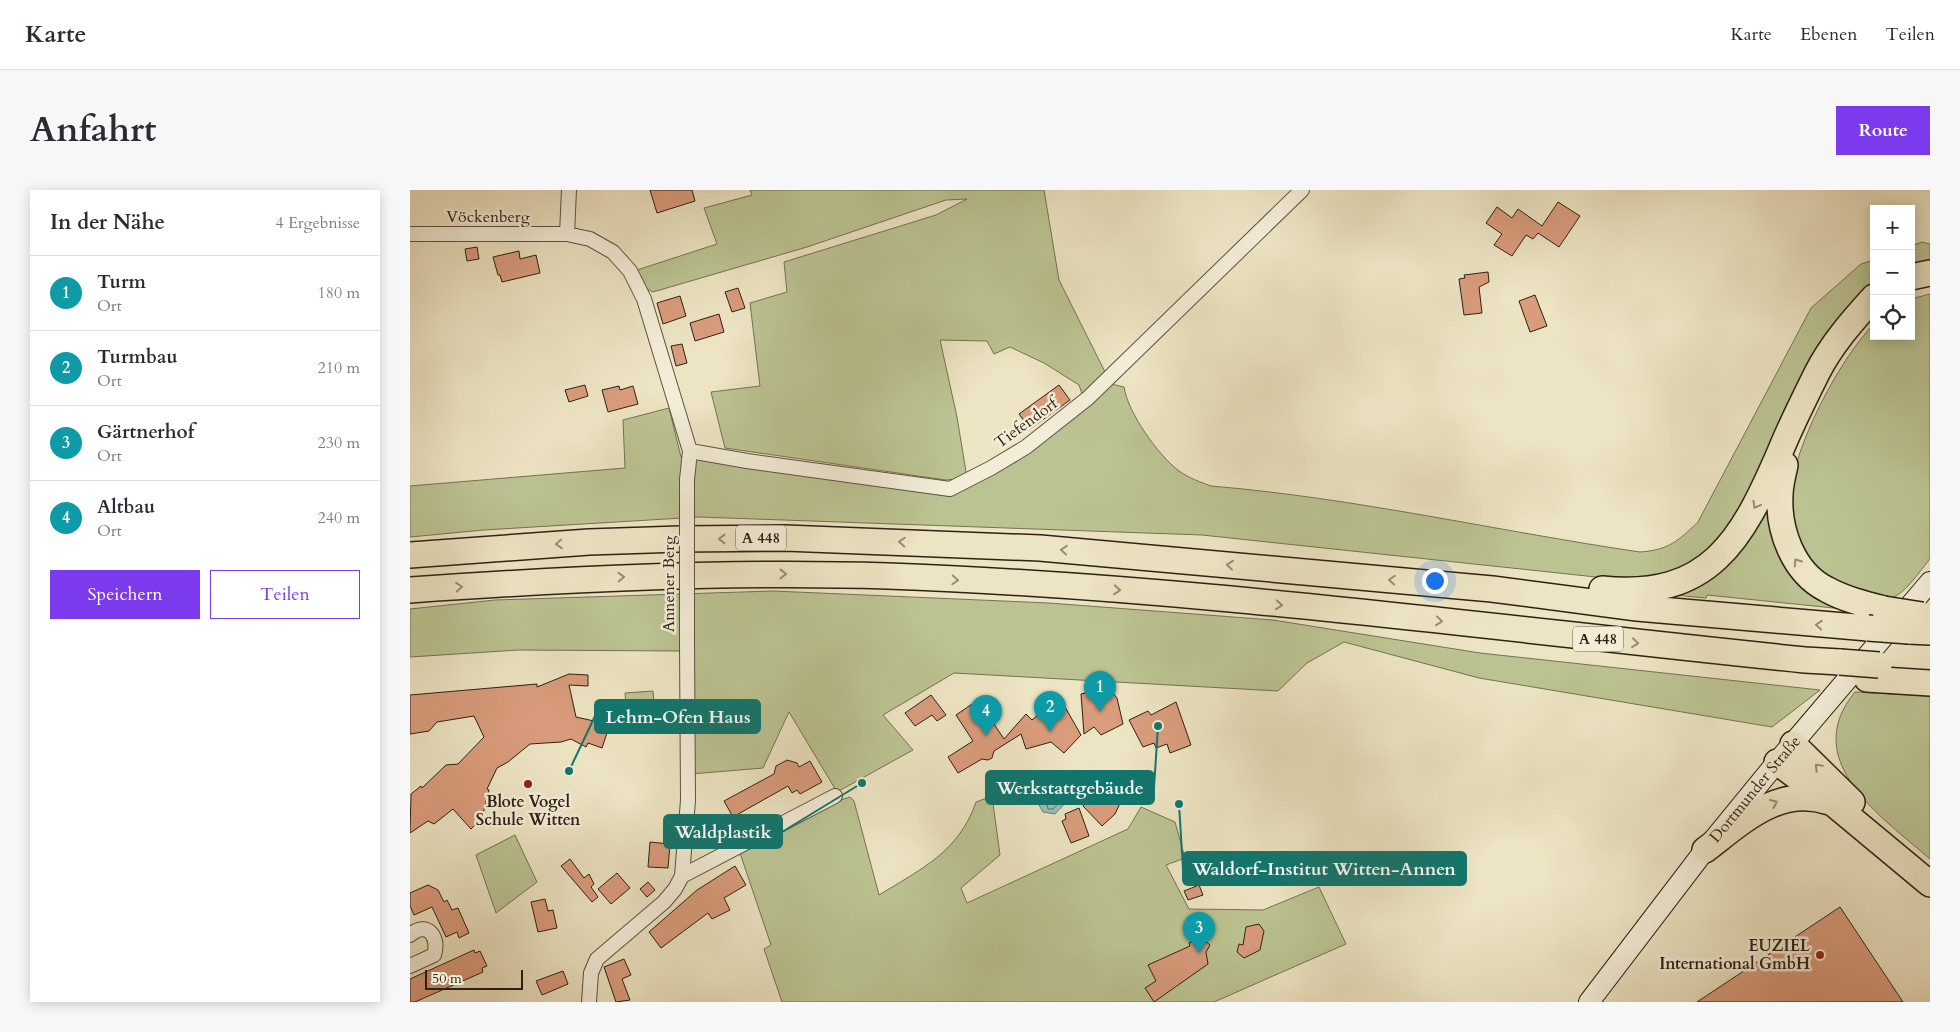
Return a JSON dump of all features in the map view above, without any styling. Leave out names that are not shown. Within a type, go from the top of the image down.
[{"type":"highway","points":[[1915,276],[1930,273]]},
{"type":"highway","points":[[1915,288],[1930,285]]},
{"type":"highway","points":[[1492,589],[1553,584],[1623,591],[1647,590],[1672,585],[1689,577],[1720,557],[1743,530],[1760,498],[1789,430],[1818,370],[1850,323],[1870,300]]},
{"type":"highway","points":[[1870,314],[1862,321],[1837,354],[1808,407],[1786,459],[1779,496],[1784,536],[1791,554],[1804,571],[1824,589],[1923,624]]},
{"type":"highway","name":"A 448","points":[[410,554],[589,542],[671,539],[785,538],[1040,548],[1492,589],[1637,608],[1868,628],[1923,624]]},
{"type":"highway","name":"A 448","points":[[410,590],[593,578],[679,575],[784,574],[926,578],[1040,584],[1297,606],[1805,660],[1835,669],[1873,672],[1930,668]]},
{"type":"highway","points":[[1873,672],[1930,683]]},
{"type":"highway","points":[[1793,744],[1863,812],[1930,872]]},
{"type":"highway","points":[[1777,762],[1835,805],[1930,884]]},
{"type":"highway","points":[[1705,850],[1751,815],[1773,803],[1809,797],[1835,805]]},
{"type":"main road","name":"Dortmunder Straße","points":[[1589,1002],[1705,850],[1930,582]]},
{"type":"street","points":[[567,234],[569,190]]},
{"type":"street","name":"Tiefendorf","points":[[690,451],[757,463],[950,489],[991,468],[1026,446],[1088,398],[1302,190]]},
{"type":"street","name":"Vöckenberg","points":[[410,234],[567,234],[590,239],[613,252],[630,271],[644,299]]},
{"type":"street","name":"Annener Berg","points":[[589,1002],[590,973],[597,959],[664,902],[675,889],[682,876],[688,800],[687,480],[690,451],[644,299]]},
{"type":"street","name":"Annener Berg","points":[[682,876],[835,796]]},
{"type":"street","points":[[410,935],[418,930],[429,931],[435,937],[437,947],[434,955],[410,966]]},
{"type":"green space","points":[[750,190],[1044,190],[1059,280],[1111,384],[1124,387],[1131,409],[1145,433],[1162,455],[1179,471],[1211,486],[1319,498],[1640,552],[1666,547],[1698,522],[1811,308],[1861,264],[1870,261],[1870,291],[1821,344],[1800,379],[1751,492],[1730,528],[1707,553],[1674,572],[1624,580],[1202,535],[699,517],[484,530],[410,537],[410,486],[625,468],[623,420],[669,408],[681,457],[956,491],[1087,408],[1079,385],[1044,363],[1010,347],[994,354],[987,341],[940,340],[957,417],[967,478],[946,480],[725,448],[711,392],[760,386],[750,303],[787,292],[784,262],[936,215],[967,199],[946,200],[807,247],[653,292],[645,288],[637,270],[717,244],[704,208],[752,195]]},
{"type":"green space","points":[[1922,242],[1930,244],[1930,264],[1915,267],[1915,245]]},
{"type":"green space","points":[[1930,294],[1930,559],[1903,591],[1898,595],[1889,597],[1841,586],[1831,581],[1817,568],[1804,550],[1795,530],[1790,511],[1791,490],[1796,465],[1805,439],[1817,412],[1845,361],[1870,329],[1870,340],[1915,340],[1915,298]]},
{"type":"green space","points":[[1772,485],[1776,525],[1853,610],[1707,595],[1706,598],[1663,594],[1676,588]]},
{"type":"green space","points":[[773,591],[1049,603],[1273,620],[1480,653],[1820,690],[1772,727],[1479,678],[1344,642],[1307,663],[1278,691],[954,673],[883,715],[913,750],[837,792],[789,712],[763,768],[691,774],[681,651],[518,650],[410,657],[410,609],[495,600]]},
{"type":"green space","points":[[653,691],[656,730],[628,732],[625,693]]},
{"type":"green space","points":[[1855,692],[1930,696],[1930,859],[1871,806],[1854,786],[1841,764],[1836,741],[1840,717]]},
{"type":"green space","points":[[992,796],[1000,855],[961,888],[967,903],[1128,829],[1141,807],[1175,822],[1185,858],[1166,865],[1189,909],[1263,910],[1319,887],[1346,944],[1214,1002],[782,1002],[764,949],[771,945],[740,853],[837,801],[850,797],[854,801],[879,895],[937,858],[960,834],[976,802]]},
{"type":"green space","points":[[515,835],[537,882],[496,913],[476,855]]},
{"type":"water","points":[[1068,779],[1080,784],[1083,793],[1069,799],[1055,814],[1043,812],[1036,800],[1037,796]]},
{"type":"building","points":[[650,190],[692,190],[695,201],[657,213]]},
{"type":"building","points":[[1558,202],[1580,216],[1559,247],[1538,233],[1533,239],[1526,235],[1512,256],[1494,245],[1502,234],[1486,223],[1497,207],[1512,218],[1518,209],[1542,226]]},
{"type":"building","points":[[477,247],[479,259],[467,261],[465,249]]},
{"type":"building","points":[[519,251],[520,259],[536,255],[540,273],[502,282],[493,257]]},
{"type":"building","points":[[1488,272],[1489,282],[1479,287],[1482,313],[1464,315],[1459,279],[1465,278],[1464,275]]},
{"type":"building","points":[[738,288],[745,308],[732,312],[725,292]]},
{"type":"building","points":[[1535,295],[1547,326],[1530,332],[1519,301]]},
{"type":"building","points":[[680,296],[686,316],[663,324],[657,303]]},
{"type":"building","points":[[719,314],[724,332],[695,341],[690,323]]},
{"type":"building","points":[[682,344],[687,363],[676,366],[671,346]]},
{"type":"building","points":[[585,385],[588,396],[569,402],[565,390]]},
{"type":"building","points":[[1059,385],[1070,400],[1030,429],[1019,414]]},
{"type":"building","points":[[619,386],[620,390],[633,386],[638,404],[608,412],[602,390]]},
{"type":"building","points":[[569,674],[588,675],[588,686],[569,685],[576,717],[594,721],[597,708],[603,709],[604,703],[617,703],[602,748],[588,743],[586,747],[571,739],[561,742],[530,744],[508,762],[497,768],[487,789],[489,790],[482,818],[471,829],[453,809],[434,824],[428,821],[410,833],[411,794],[421,786],[422,788],[446,765],[458,764],[484,737],[474,716],[437,722],[429,731],[410,734],[410,695],[537,684],[537,687]]},
{"type":"building","points":[[1108,687],[1117,698],[1123,724],[1101,735],[1094,727],[1084,734],[1081,694]]},
{"type":"building","points":[[931,695],[946,715],[937,721],[932,715],[915,726],[905,713]]},
{"type":"building","points":[[978,700],[1004,739],[1026,714],[1032,720],[1046,708],[1054,714],[1065,707],[1081,735],[1064,753],[1051,742],[1026,749],[1021,734],[994,751],[992,758],[988,760],[982,759],[958,773],[948,757],[973,741],[956,715]]},
{"type":"building","points":[[1176,702],[1191,745],[1170,753],[1167,744],[1156,748],[1154,743],[1143,747],[1129,720],[1148,711],[1151,715]]},
{"type":"building","points":[[787,760],[797,763],[799,767],[810,761],[822,782],[800,794],[797,790],[792,793],[788,786],[733,817],[724,801],[774,774],[776,766]]},
{"type":"building","points":[[1111,777],[1129,784],[1115,814],[1102,826],[1083,806],[1090,796],[1094,780],[1108,783]]},
{"type":"building","points":[[1079,808],[1089,836],[1071,843],[1062,821],[1066,819],[1065,814]]},
{"type":"building","points":[[650,842],[670,844],[668,868],[648,867]]},
{"type":"building","points":[[570,859],[584,878],[589,874],[594,884],[591,887],[598,897],[592,902],[561,866]]},
{"type":"building","points":[[735,866],[746,885],[724,898],[730,910],[712,919],[708,913],[661,948],[649,932],[697,890]]},
{"type":"building","points":[[617,873],[630,888],[611,904],[598,889]]},
{"type":"building","points":[[648,882],[655,890],[647,897],[640,889]]},
{"type":"building","points":[[428,885],[438,890],[444,902],[447,900],[452,910],[458,908],[469,933],[459,938],[457,932],[446,937],[432,907],[414,915],[410,906],[410,893]]},
{"type":"building","points":[[1199,885],[1203,895],[1188,900],[1184,891]]},
{"type":"building","points":[[545,899],[548,911],[553,910],[557,928],[538,932],[531,902]]},
{"type":"building","name":"EUZIEL International GmbH","points":[[1840,907],[1903,1002],[1697,1002]]},
{"type":"building","points":[[1259,924],[1264,931],[1260,950],[1244,958],[1237,952],[1239,944],[1243,945],[1246,927]]},
{"type":"building","points":[[1202,938],[1210,945],[1206,952],[1208,964],[1154,1002],[1145,988],[1156,981],[1148,965],[1190,946],[1189,943]]},
{"type":"building","points":[[474,950],[475,953],[480,951],[487,966],[482,968],[483,972],[415,1002],[410,1002],[410,979]]},
{"type":"building","points":[[624,959],[631,975],[622,979],[630,1000],[616,1002],[604,967]]},
{"type":"building","points":[[563,971],[568,984],[542,995],[536,981]]},
{"type":"place","name":"Turm","points":[[1100,712]]},
{"type":"place","name":"Werkstattgebäude","points":[[1158,726]]},
{"type":"place","name":"Turmbau","points":[[1050,732]]},
{"type":"place","name":"Altbau","points":[[986,736]]},
{"type":"place","name":"Lehm-Ofen Haus","points":[[569,771]]},
{"type":"place","name":"Waldplastik","points":[[862,783]]},
{"type":"place","name":"Blote Vogel Schule Witten","points":[[528,784]]},
{"type":"place","name":"Waldorf-Institut Witten-Annen","points":[[1179,804]]},
{"type":"place","name":"Gärtnerhof","points":[[1199,953]]},
{"type":"place","name":"EUZIEL International GmbH","points":[[1820,955]]}]
